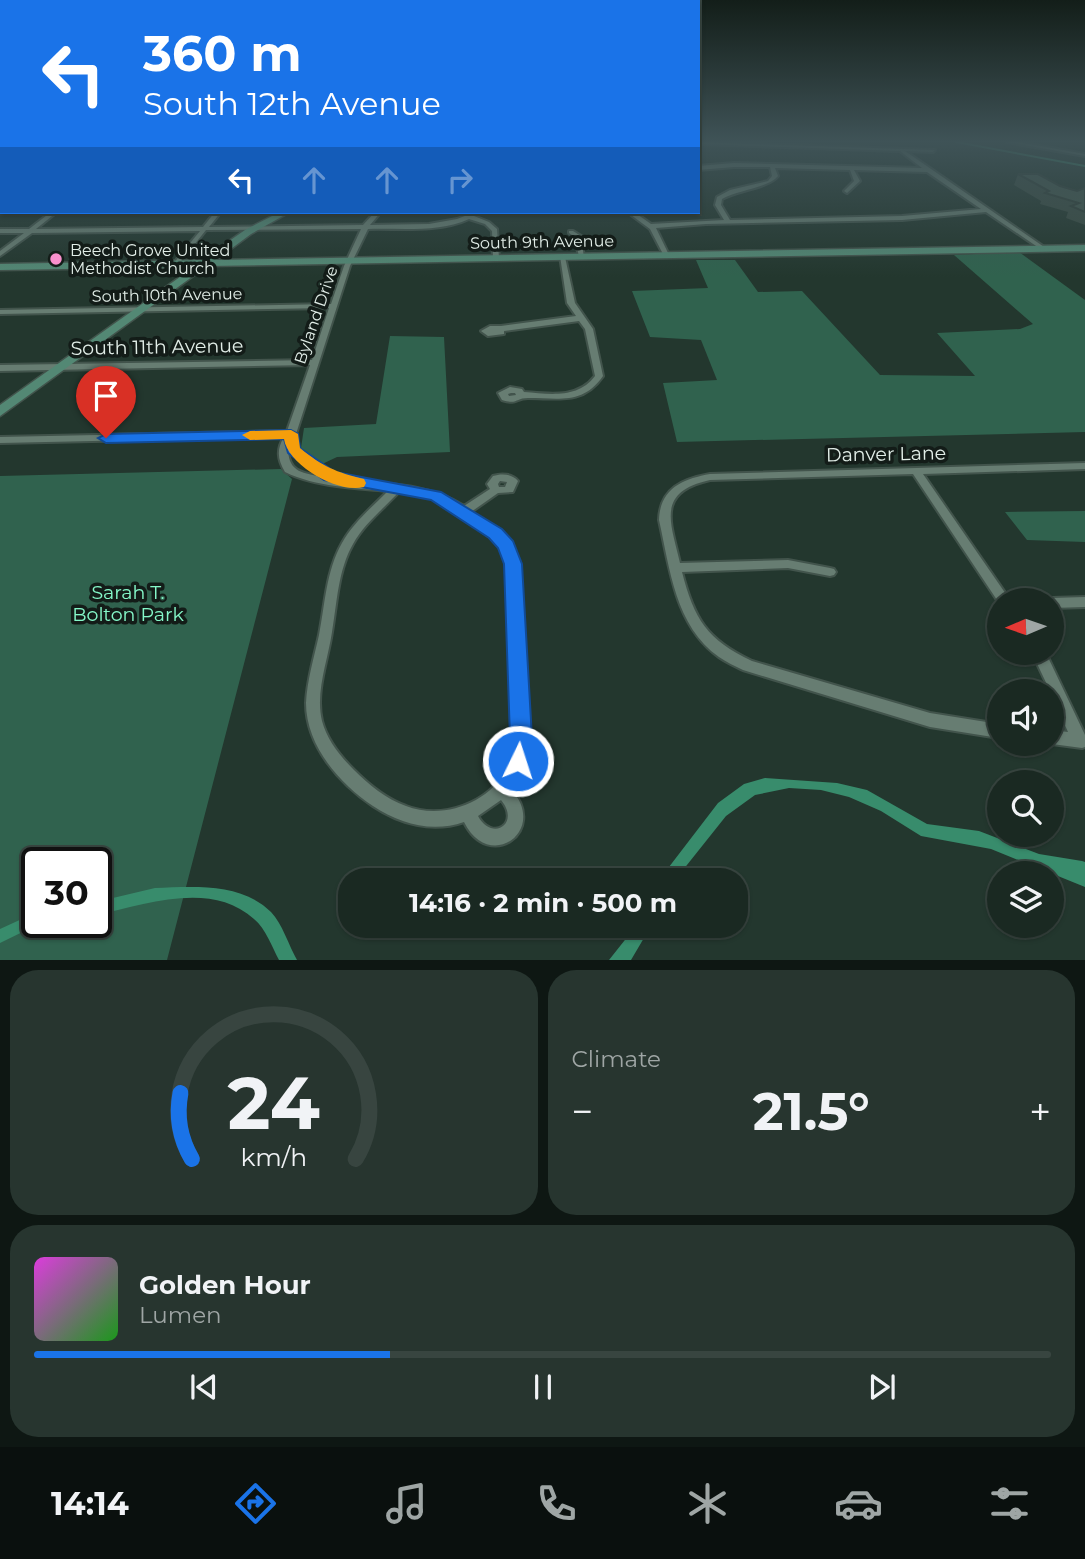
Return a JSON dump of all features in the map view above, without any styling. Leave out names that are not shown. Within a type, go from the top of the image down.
[{"type":"street","points":[[729,221],[718,205],[719,198],[729,192],[750,187]]},
{"type":"street","points":[[846,191],[851,187]]},
{"type":"street","points":[[953,187],[1044,249]]},
{"type":"street","points":[[651,226],[729,221],[906,218],[988,210]]},
{"type":"street","points":[[0,254],[51,214]]},
{"type":"street","points":[[176,264],[216,214]]},
{"type":"street","points":[[0,412],[256,227],[282,214]]},
{"type":"street","name":"Byland Drive","points":[[341,481],[306,478],[289,470],[283,447],[291,434],[334,306],[370,218],[375,214]]},
{"type":"street","points":[[0,231],[435,226],[475,214]]},
{"type":"street","points":[[633,214],[651,226],[666,255]]},
{"type":"street","points":[[470,217],[487,223],[495,230],[496,258]]},
{"type":"street","points":[[571,232],[578,236],[582,257]]},
{"type":"street","name":"South 9th Avenue","points":[[0,267],[1085,248]]},
{"type":"street","points":[[521,395],[573,394],[591,387],[599,374],[590,332],[573,308],[563,275],[557,271],[556,257]]},
{"type":"street","name":"South 10th Avenue","points":[[0,312],[334,306]]},
{"type":"street","points":[[499,329],[581,318]]},
{"type":"street","name":"South 11th Avenue","points":[[0,368],[315,362]]},
{"type":"street","points":[[0,440],[291,434],[293,449],[316,468],[341,481],[396,489],[435,495],[499,536],[506,545],[513,564],[521,744],[516,768],[502,790],[486,803],[468,813],[433,820],[396,810],[350,777],[330,756],[320,737],[314,710],[316,684],[341,559],[352,537],[396,489]]},
{"type":"street","name":"Danver Lane","points":[[676,568],[665,509],[673,493],[688,483],[718,476],[1085,466]]},
{"type":"street","points":[[916,471],[996,588]]},
{"type":"street","points":[[463,512],[496,490]]},
{"type":"street","points":[[830,572],[795,565],[676,568],[689,615],[698,631],[726,656],[752,668],[930,720],[987,729]]},
{"type":"street","points":[[1064,602],[1085,601]]},
{"type":"street","points":[[1045,665],[1082,741]]},
{"type":"street","points":[[1064,739],[1082,741]]},
{"type":"street","points":[[468,813],[474,829],[482,835],[492,838],[506,835],[515,826],[518,812],[510,796],[502,790]]},
{"type":"green space","points":[[1019,252],[1085,300],[1085,432],[677,442],[663,383],[717,380],[701,340],[650,337],[632,291],[708,288],[696,260],[735,260],[758,292],[802,291],[880,375],[975,376],[937,333],[1020,329],[1033,324],[954,255]]},
{"type":"green space","points":[[390,336],[444,337],[450,452],[337,457],[318,466],[301,448],[304,428],[376,424]]},
{"type":"green space","name":"Sarah T. Bolton Park","points":[[281,469],[292,479],[167,960],[0,960],[0,476]]},
{"type":"green space","points":[[1085,511],[1085,542],[1027,540],[1005,512]]},
{"type":"shaded area","points":[[765,778],[837,783],[867,790],[927,824],[987,834],[987,847],[1021,847],[1039,854],[1085,862],[1085,887],[1064,879],[1064,861],[1021,861],[991,849],[921,836],[881,811],[849,797],[821,790],[789,788],[755,795],[726,816],[685,868],[668,868],[718,803],[744,784]]},
{"type":"shaded area","points":[[185,887],[216,888],[246,895],[259,902],[275,917],[297,960],[279,960],[258,923],[237,907],[198,898],[156,902],[112,912],[112,898],[155,888]]},
{"type":"shaded area","points":[[21,919],[21,933],[0,943],[0,929]]},
{"type":"shaded area","points":[[626,938],[644,938],[631,960],[609,960]]},
{"type":"building","points":[[1041,187],[1063,187],[1077,191],[1085,188],[1085,212],[1071,206],[1079,203],[1045,193],[1049,191]]},
{"type":"slow traffic","points":[[250,435],[291,434],[293,449],[316,468],[341,481],[358,483]]},
{"type":"place","name":"Beech Grove United Methodist Church","points":[[56,259]]},
{"type":"route","points":[[106,438],[291,434],[293,449],[330,477],[435,495],[496,533],[513,560],[521,738],[518,761]]}]
